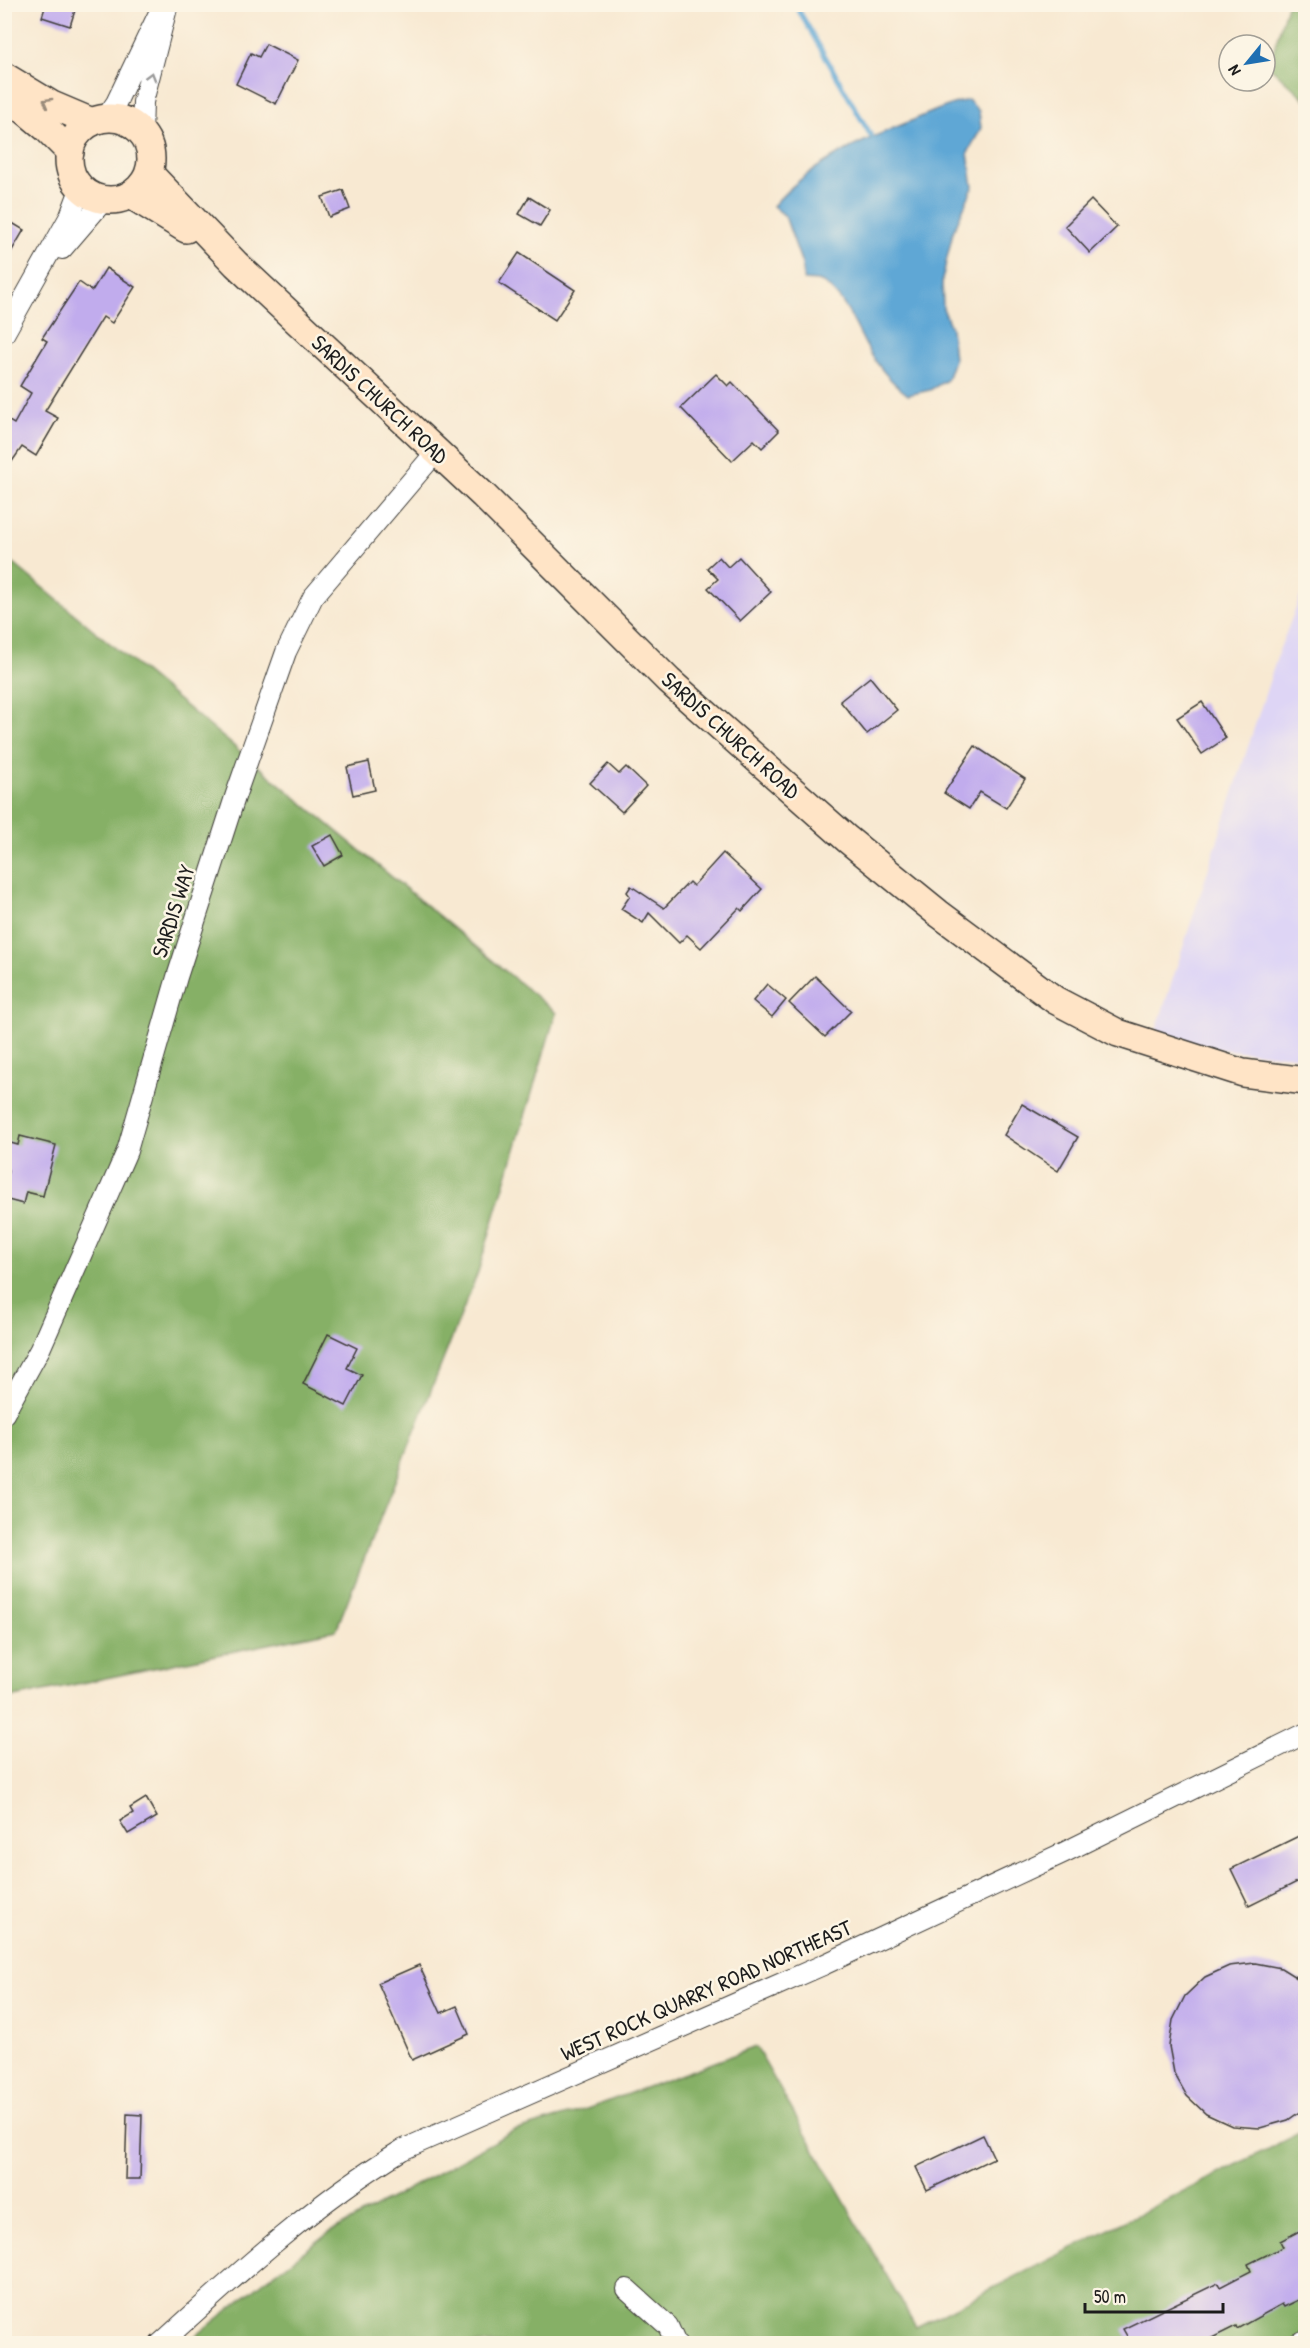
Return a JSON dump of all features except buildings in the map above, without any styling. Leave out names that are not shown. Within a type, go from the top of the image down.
[{"type":"street","points":[[4,76],[52,105],[99,120],[119,119],[132,125],[142,134],[149,146],[151,159],[149,172],[145,181],[131,195],[118,200],[92,193],[70,165],[70,152],[78,135],[99,120],[116,103],[165,4]]},
{"type":"street","points":[[142,134],[143,102],[165,4]]},
{"type":"street","points":[[4,93],[46,128],[70,152]]},
{"type":"street","name":"SARDIS CHURCH ROAD","points":[[149,172],[236,264],[436,452],[678,689],[847,839],[938,913],[1055,1000],[1118,1033],[1243,1073],[1305,1081]]},
{"type":"street","points":[[4,334],[10,311],[32,286],[69,216],[92,193]]},
{"type":"street","name":"SARDIS CHURCH ROAD","points":[[131,195],[160,210],[236,264]]},
{"type":"street","name":"SARDIS WAY","points":[[4,1414],[40,1349],[127,1151],[187,944],[286,652],[313,597],[436,452]]},
{"type":"street","name":"WEST ROCK QUARRY ROAD NORTHEAST","points":[[160,2343],[312,2212],[371,2169],[402,2150],[823,1965],[1075,1847],[1305,1733]]},
{"type":"street","points":[[627,2289],[668,2326],[676,2343]]},
{"type":"street","points":[[1297,2343],[1305,2340]]},
{"type":"shaded area","points":[[1305,585],[1305,1057],[1152,1043],[1280,648]]},
{"type":"green space","points":[[1287,5],[1305,5],[1305,99],[1277,73],[1277,39]]},
{"type":"green space","points":[[8,559],[556,1013],[478,1272],[336,1630],[5,1699],[4,565]]},
{"type":"green space","points":[[756,2047],[916,2327],[1305,2130],[1305,2343],[186,2344],[329,2233],[511,2132],[584,2110]]},
{"type":"water","points":[[968,100],[979,111],[981,128],[968,153],[973,187],[953,232],[942,280],[943,308],[951,328],[954,360],[947,380],[930,390],[908,395],[887,376],[875,361],[850,314],[836,294],[821,282],[804,280],[802,264],[785,216],[773,206],[803,178],[837,155],[946,106]]},
{"type":"waterway","points":[[795,4],[871,136]]}]
